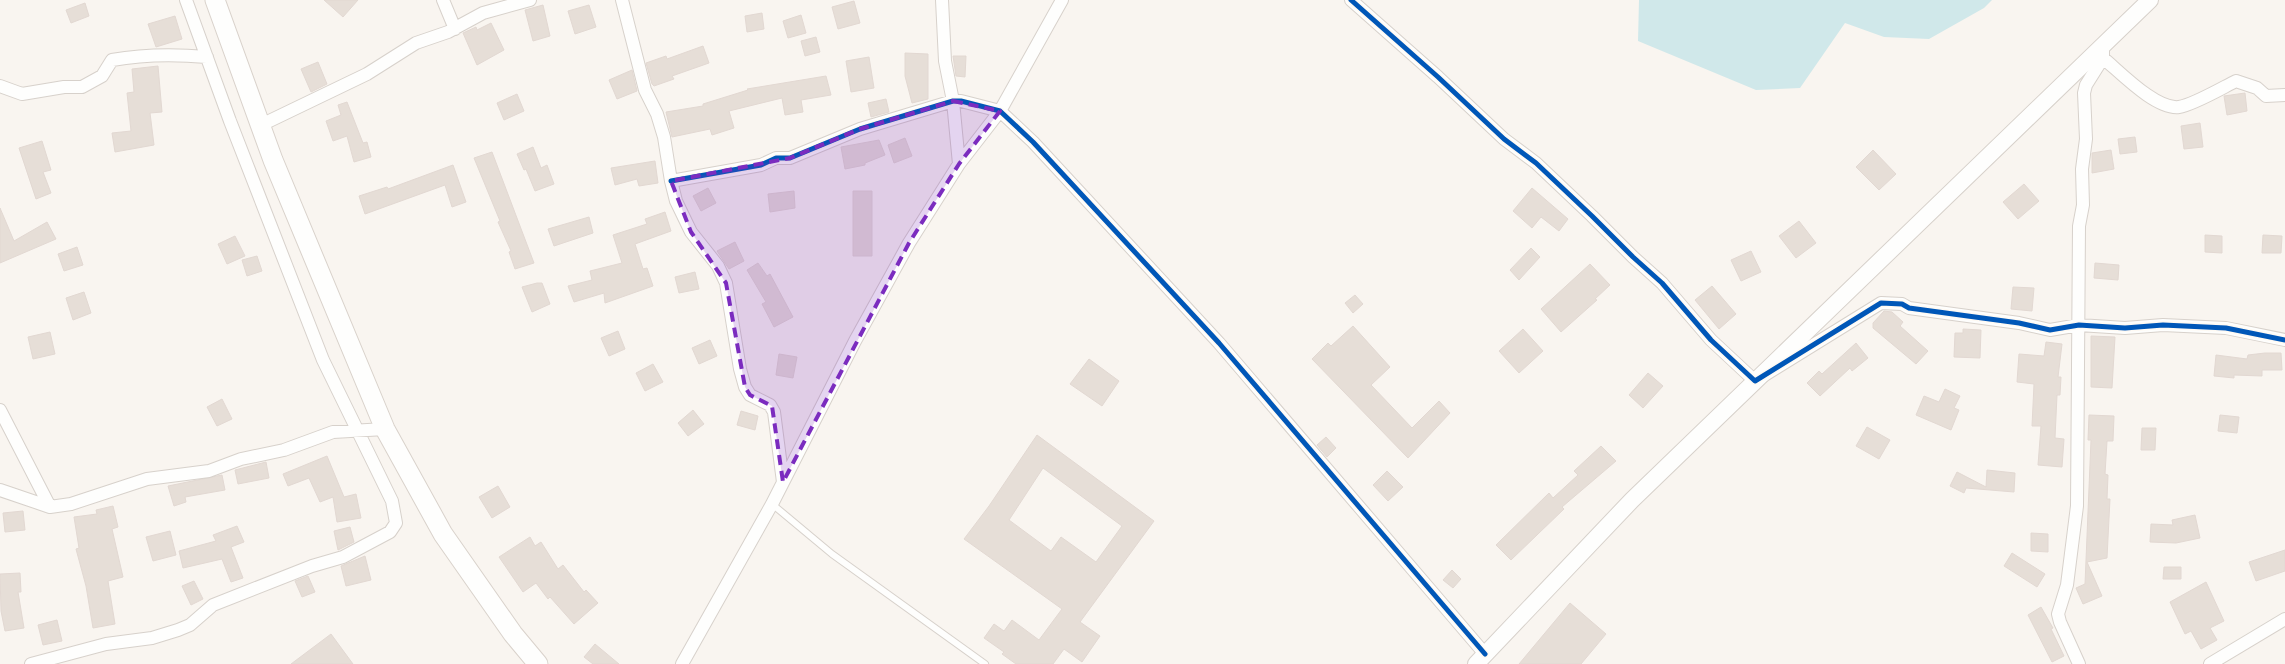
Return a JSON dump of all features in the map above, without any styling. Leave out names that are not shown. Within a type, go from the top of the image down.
[{"type":"main road","points":[[216,0],[273,160],[385,429],[443,534],[513,634],[538,664]]},
{"type":"street","points":[[31,664],[106,644],[152,638],[178,630],[190,625],[213,605],[312,566],[344,557],[390,532],[396,523],[392,501],[323,360],[186,0]]},
{"type":"street","points":[[443,0],[455,29]]},
{"type":"street","points":[[261,125],[367,74],[416,43],[455,29],[483,13],[530,0]]},
{"type":"street","points":[[622,0],[645,90],[658,114],[676,201],[690,232],[718,266],[726,283],[740,368],[745,387],[750,395],[770,405],[774,412],[783,482]]},
{"type":"street","points":[[942,0],[945,61],[953,101],[959,164]]},
{"type":"street","points":[[682,664],[772,504],[855,341],[909,243],[959,164],[1000,111],[1062,0]]},
{"type":"street","points":[[1351,0],[1438,77],[1504,140],[1536,164],[1592,216],[1662,283],[1711,340],[1755,381]]},
{"type":"street","points":[[671,182],[761,165],[776,158],[790,158],[860,129],[953,101],[961,101],[1000,111],[1086,197],[1219,343],[1481,659],[1632,500],[2098,55],[2150,0]]},
{"type":"street","points":[[0,86],[22,94],[64,87],[82,87],[102,76],[112,60],[142,55],[172,54],[207,57]]},
{"type":"street","points":[[2098,55],[2160,103],[2170,106],[2180,107],[2236,81],[2257,88],[2266,96],[2285,95]]},
{"type":"street","points":[[2079,664],[2058,614],[2067,585],[2077,506],[2079,226],[2083,205],[2082,169],[2086,139],[2084,93],[2098,55]]},
{"type":"street","points":[[1755,381],[1881,303],[1902,304],[1909,308],[2019,323],[2050,330],[2079,325],[2125,328],[2163,325],[2226,328],[2285,340]]},
{"type":"street","points":[[0,410],[50,507]]},
{"type":"street","points":[[0,490],[50,507],[71,504],[146,479],[209,471],[241,459],[284,450],[333,432],[385,429]]},
{"type":"street","points":[[2210,664],[2285,619]]},
{"type":"lane","points":[[772,504],[832,554],[985,664]]},
{"type":"highlighted area","points":[[953,101],[1000,111],[959,164],[909,243],[783,482],[772,406],[750,395],[745,387],[726,283],[691,232],[671,181],[790,158],[860,129]]},
{"type":"water","points":[[1639,0],[1992,0],[1984,8],[1929,39],[1884,37],[1845,23],[1800,88],[1756,90],[1638,41]]},
{"type":"building","points":[[324,0],[358,0],[343,17]]},
{"type":"building","points":[[854,1],[860,23],[838,29],[832,7]]},
{"type":"building","points":[[85,3],[89,16],[71,23],[66,10]]},
{"type":"building","points":[[543,5],[550,36],[533,41],[525,10]]},
{"type":"building","points":[[589,5],[596,27],[575,34],[568,11]]},
{"type":"building","points":[[762,13],[764,29],[747,32],[745,16]]},
{"type":"building","points":[[801,15],[806,33],[788,38],[783,21]]},
{"type":"building","points":[[175,16],[182,39],[156,47],[148,24]]},
{"type":"building","points":[[491,23],[504,50],[477,65],[463,33],[476,27],[477,30]]},
{"type":"building","points":[[816,37],[820,52],[805,56],[801,41]]},
{"type":"building","points":[[703,46],[709,63],[672,76],[674,79],[654,86],[652,84],[646,63],[666,56],[667,59]]},
{"type":"building","points":[[905,53],[928,54],[928,99],[912,103],[905,76]]},
{"type":"building","points":[[953,56],[966,56],[965,77],[956,76]]},
{"type":"building","points":[[869,57],[874,88],[851,92],[846,61]]},
{"type":"building","points":[[318,62],[327,84],[311,92],[301,69]]},
{"type":"building","points":[[158,66],[162,112],[150,113],[154,145],[115,152],[112,133],[131,131],[127,93],[134,92],[132,69]]},
{"type":"building","points":[[632,70],[637,91],[617,99],[609,80]]},
{"type":"building","points":[[826,76],[831,95],[801,100],[803,112],[785,115],[782,98],[729,111],[734,128],[712,135],[710,129],[672,137],[666,112],[703,106],[703,104],[747,89]]},
{"type":"building","points":[[2245,93],[2247,111],[2227,115],[2224,96]]},
{"type":"building","points":[[517,94],[524,111],[504,120],[497,103]]},
{"type":"building","points":[[886,99],[889,112],[871,117],[868,103]]},
{"type":"building","points":[[347,102],[363,143],[367,142],[371,157],[354,162],[347,136],[333,141],[326,121],[341,115],[338,105]]},
{"type":"building","points":[[2200,123],[2203,147],[2184,149],[2181,126]]},
{"type":"building","points":[[2135,137],[2137,152],[2120,154],[2118,139]]},
{"type":"building","points":[[905,138],[912,156],[894,163],[888,145]]},
{"type":"building","points":[[879,140],[885,155],[865,163],[865,165],[845,169],[841,147]]},
{"type":"building","points":[[42,141],[51,170],[43,172],[51,193],[36,199],[19,148]]},
{"type":"building","points":[[533,147],[541,168],[547,165],[554,184],[535,191],[526,169],[524,170],[517,154]]},
{"type":"building","points":[[1873,150],[1896,174],[1879,190],[1856,167]]},
{"type":"building","points":[[2111,150],[2114,169],[2092,173],[2092,153]]},
{"type":"building","points":[[492,152],[534,263],[515,269],[509,252],[511,251],[498,222],[500,221],[474,158]]},
{"type":"building","points":[[655,161],[658,183],[639,186],[637,179],[615,185],[611,168]]},
{"type":"building","points":[[453,165],[466,202],[452,207],[445,185],[365,214],[359,196],[387,187],[388,189]]},
{"type":"building","points":[[2024,184],[2039,201],[2018,219],[2003,202]]},
{"type":"building","points":[[708,188],[716,203],[701,211],[693,196]]},
{"type":"building","points":[[1532,188],[1568,219],[1559,231],[1541,217],[1532,228],[1513,211]]},
{"type":"building","points":[[794,191],[795,208],[770,212],[768,194]]},
{"type":"building","points":[[853,191],[872,191],[872,256],[853,256]]},
{"type":"building","points":[[0,208],[14,241],[47,222],[56,239],[0,263]]},
{"type":"building","points":[[665,212],[671,231],[635,244],[643,269],[647,268],[653,286],[605,303],[604,293],[574,302],[568,286],[592,280],[590,271],[622,263],[613,235],[647,224],[645,219]]},
{"type":"building","points":[[589,217],[593,233],[554,246],[548,229]]},
{"type":"building","points":[[1799,221],[1816,243],[1796,258],[1779,236]]},
{"type":"building","points":[[2205,235],[2222,236],[2222,253],[2205,252]]},
{"type":"building","points":[[2263,235],[2282,236],[2281,253],[2262,253]]},
{"type":"building","points":[[235,236],[245,256],[227,264],[218,244]]},
{"type":"building","points":[[735,242],[744,261],[729,269],[717,251]]},
{"type":"building","points":[[77,247],[83,265],[64,271],[58,254]]},
{"type":"building","points":[[1531,248],[1540,257],[1519,280],[1510,270]]},
{"type":"building","points":[[1751,251],[1761,272],[1741,281],[1731,260]]},
{"type":"building","points":[[257,256],[262,271],[247,276],[242,260]]},
{"type":"building","points":[[758,263],[767,276],[770,274],[793,317],[774,327],[762,304],[766,302],[747,270]]},
{"type":"building","points":[[2095,263],[2119,265],[2118,280],[2094,278]]},
{"type":"building","points":[[1590,264],[1610,285],[1595,299],[1597,300],[1561,332],[1541,309]]},
{"type":"building","points":[[695,272],[699,289],[679,293],[675,277]]},
{"type":"building","points":[[542,283],[550,304],[532,312],[522,287]]},
{"type":"building","points":[[1712,286],[1736,314],[1719,329],[1695,300]]},
{"type":"building","points":[[2013,287],[2034,288],[2032,311],[2011,309]]},
{"type":"building","points":[[84,292],[91,313],[73,320],[66,298]]},
{"type":"building","points":[[1355,295],[1363,304],[1353,313],[1345,303]]},
{"type":"building","points":[[1884,311],[1892,312],[1903,322],[1900,326],[1928,351],[1916,364],[1873,328],[1873,323]]},
{"type":"building","points":[[1353,326],[1390,367],[1371,385],[1412,428],[1439,401],[1450,413],[1408,458],[1312,359],[1328,343],[1331,346]]},
{"type":"building","points":[[1523,329],[1543,351],[1519,373],[1499,351]]},
{"type":"building","points":[[1963,329],[1981,330],[1980,358],[1954,357],[1955,333],[1963,333]]},
{"type":"building","points":[[618,331],[625,349],[609,356],[601,338]]},
{"type":"building","points":[[50,332],[55,354],[33,359],[28,337]]},
{"type":"building","points":[[2091,336],[2115,337],[2112,388],[2091,387]]},
{"type":"building","points":[[710,340],[717,356],[699,364],[692,348]]},
{"type":"building","points":[[2046,342],[2062,344],[2058,377],[2061,377],[2060,395],[2057,395],[2055,438],[2064,439],[2062,467],[2038,465],[2041,426],[2032,426],[2034,384],[2017,382],[2019,354],[2044,356]]},
{"type":"building","points":[[1856,343],[1868,358],[1852,371],[1850,368],[1820,396],[1807,383],[1819,371],[1822,374]]},
{"type":"building","points":[[2281,353],[2282,370],[2262,370],[2262,376],[2234,375],[2234,378],[2214,376],[2216,355],[2247,359],[2248,355]]},
{"type":"building","points":[[779,354],[797,357],[793,378],[776,375]]},
{"type":"building","points":[[1089,359],[1119,381],[1102,406],[1070,384]]},
{"type":"building","points":[[653,364],[663,382],[645,391],[636,373]]},
{"type":"building","points":[[1648,373],[1663,386],[1643,408],[1629,395]]},
{"type":"building","points":[[1945,389],[1960,396],[1954,408],[1959,410],[1951,430],[1916,415],[1924,396],[1939,402]]},
{"type":"building","points":[[222,399],[232,419],[217,426],[207,407]]},
{"type":"building","points":[[693,410],[704,424],[688,436],[678,423]]},
{"type":"building","points":[[741,411],[758,416],[755,430],[737,425]]},
{"type":"building","points":[[2089,415],[2114,416],[2113,441],[2107,441],[2105,474],[2108,475],[2107,499],[2110,499],[2107,558],[2087,562],[2102,596],[2083,604],[2076,588],[2085,584],[2091,440],[2088,440]]},
{"type":"building","points":[[2220,415],[2239,417],[2237,433],[2218,431]]},
{"type":"building","points":[[1867,427],[1890,440],[1879,459],[1856,446]]},
{"type":"building","points":[[2142,428],[2156,428],[2155,450],[2141,450]]},
{"type":"building","points":[[1037,435],[1154,521],[1080,622],[1100,636],[1082,662],[1064,649],[1053,664],[1016,664],[1002,654],[1004,652],[984,638],[994,624],[1004,631],[1012,620],[1039,640],[1062,609],[964,539],[989,506]],"holes":[[[1043,468],[1122,526],[1096,562],[1061,537],[1051,551],[1009,520]]]},
{"type":"building","points":[[1326,437],[1336,448],[1327,457],[1317,445]]},
{"type":"building","points":[[1601,446],[1616,461],[1562,507],[1564,509],[1511,560],[1496,545],[1549,493],[1553,498],[1578,475],[1574,471]]},
{"type":"building","points":[[327,456],[344,497],[356,494],[361,518],[337,522],[333,497],[320,502],[309,478],[288,486],[283,474]]},
{"type":"building","points":[[266,462],[269,478],[238,484],[235,470]]},
{"type":"building","points":[[1987,470],[2015,473],[2014,492],[1966,488],[1964,493],[1950,486],[1957,472],[1986,487]]},
{"type":"building","points":[[1387,471],[1403,487],[1388,501],[1373,485]]},
{"type":"building","points":[[222,475],[225,490],[185,497],[186,502],[174,506],[168,486]]},
{"type":"building","points":[[498,486],[510,507],[492,518],[479,497]]},
{"type":"building","points":[[113,506],[118,527],[112,529],[123,577],[108,581],[115,624],[93,628],[86,586],[76,549],[79,548],[74,517],[97,514],[96,510]]},
{"type":"building","points":[[23,511],[25,530],[5,532],[3,513]]},
{"type":"building","points":[[2195,515],[2200,538],[2176,543],[2150,542],[2151,524],[2173,525],[2172,520]]},
{"type":"building","points":[[237,526],[244,542],[231,547],[243,578],[231,582],[222,559],[183,568],[179,551],[216,541],[213,535]]},
{"type":"building","points":[[350,527],[354,542],[338,550],[334,531]]},
{"type":"building","points":[[170,531],[176,555],[153,561],[146,537]]},
{"type":"building","points":[[2031,533],[2048,534],[2048,552],[2031,551]]},
{"type":"building","points":[[530,537],[535,546],[541,542],[558,569],[563,565],[584,592],[586,590],[598,603],[574,624],[550,597],[548,599],[536,583],[523,592],[499,557]]},
{"type":"building","points":[[2285,550],[2285,571],[2256,581],[2249,562]]},
{"type":"building","points":[[2012,553],[2045,574],[2037,587],[2004,566]]},
{"type":"building","points":[[365,556],[371,580],[346,586],[341,566]]},
{"type":"building","points":[[2164,567],[2181,567],[2181,579],[2163,579]]},
{"type":"building","points":[[1452,570],[1461,579],[1453,588],[1443,580]]},
{"type":"building","points":[[20,573],[21,592],[18,592],[24,628],[5,631],[1,611],[0,574]]},
{"type":"building","points":[[308,576],[315,592],[302,597],[295,581]]},
{"type":"building","points":[[194,581],[203,599],[191,605],[182,586]]},
{"type":"building","points":[[2206,582],[2224,621],[2210,628],[2217,640],[2201,649],[2191,631],[2185,634],[2170,602]]},
{"type":"building","points":[[1570,603],[1606,634],[1581,664],[1519,664]]},
{"type":"building","points":[[2041,607],[2053,628],[2051,629],[2064,656],[2052,662],[2028,615]]},
{"type":"building","points":[[57,620],[62,641],[43,645],[38,625]]},
{"type":"building","points":[[331,634],[353,664],[291,664]]},
{"type":"building","points":[[595,644],[619,664],[593,664],[584,657]]},
{"type":"cycle path","points":[[1351,0],[1438,77],[1504,139],[1536,163],[1662,283],[1711,340],[1755,381],[1881,303],[1902,304],[1909,308],[2019,323],[2050,330],[2079,325],[2125,328],[2163,325],[2226,328],[2285,340]]},
{"type":"cycle path","points":[[671,181],[761,165],[776,158],[790,158],[860,129],[953,101],[961,101],[1000,111],[1033,142],[1219,343],[1485,654]]}]
